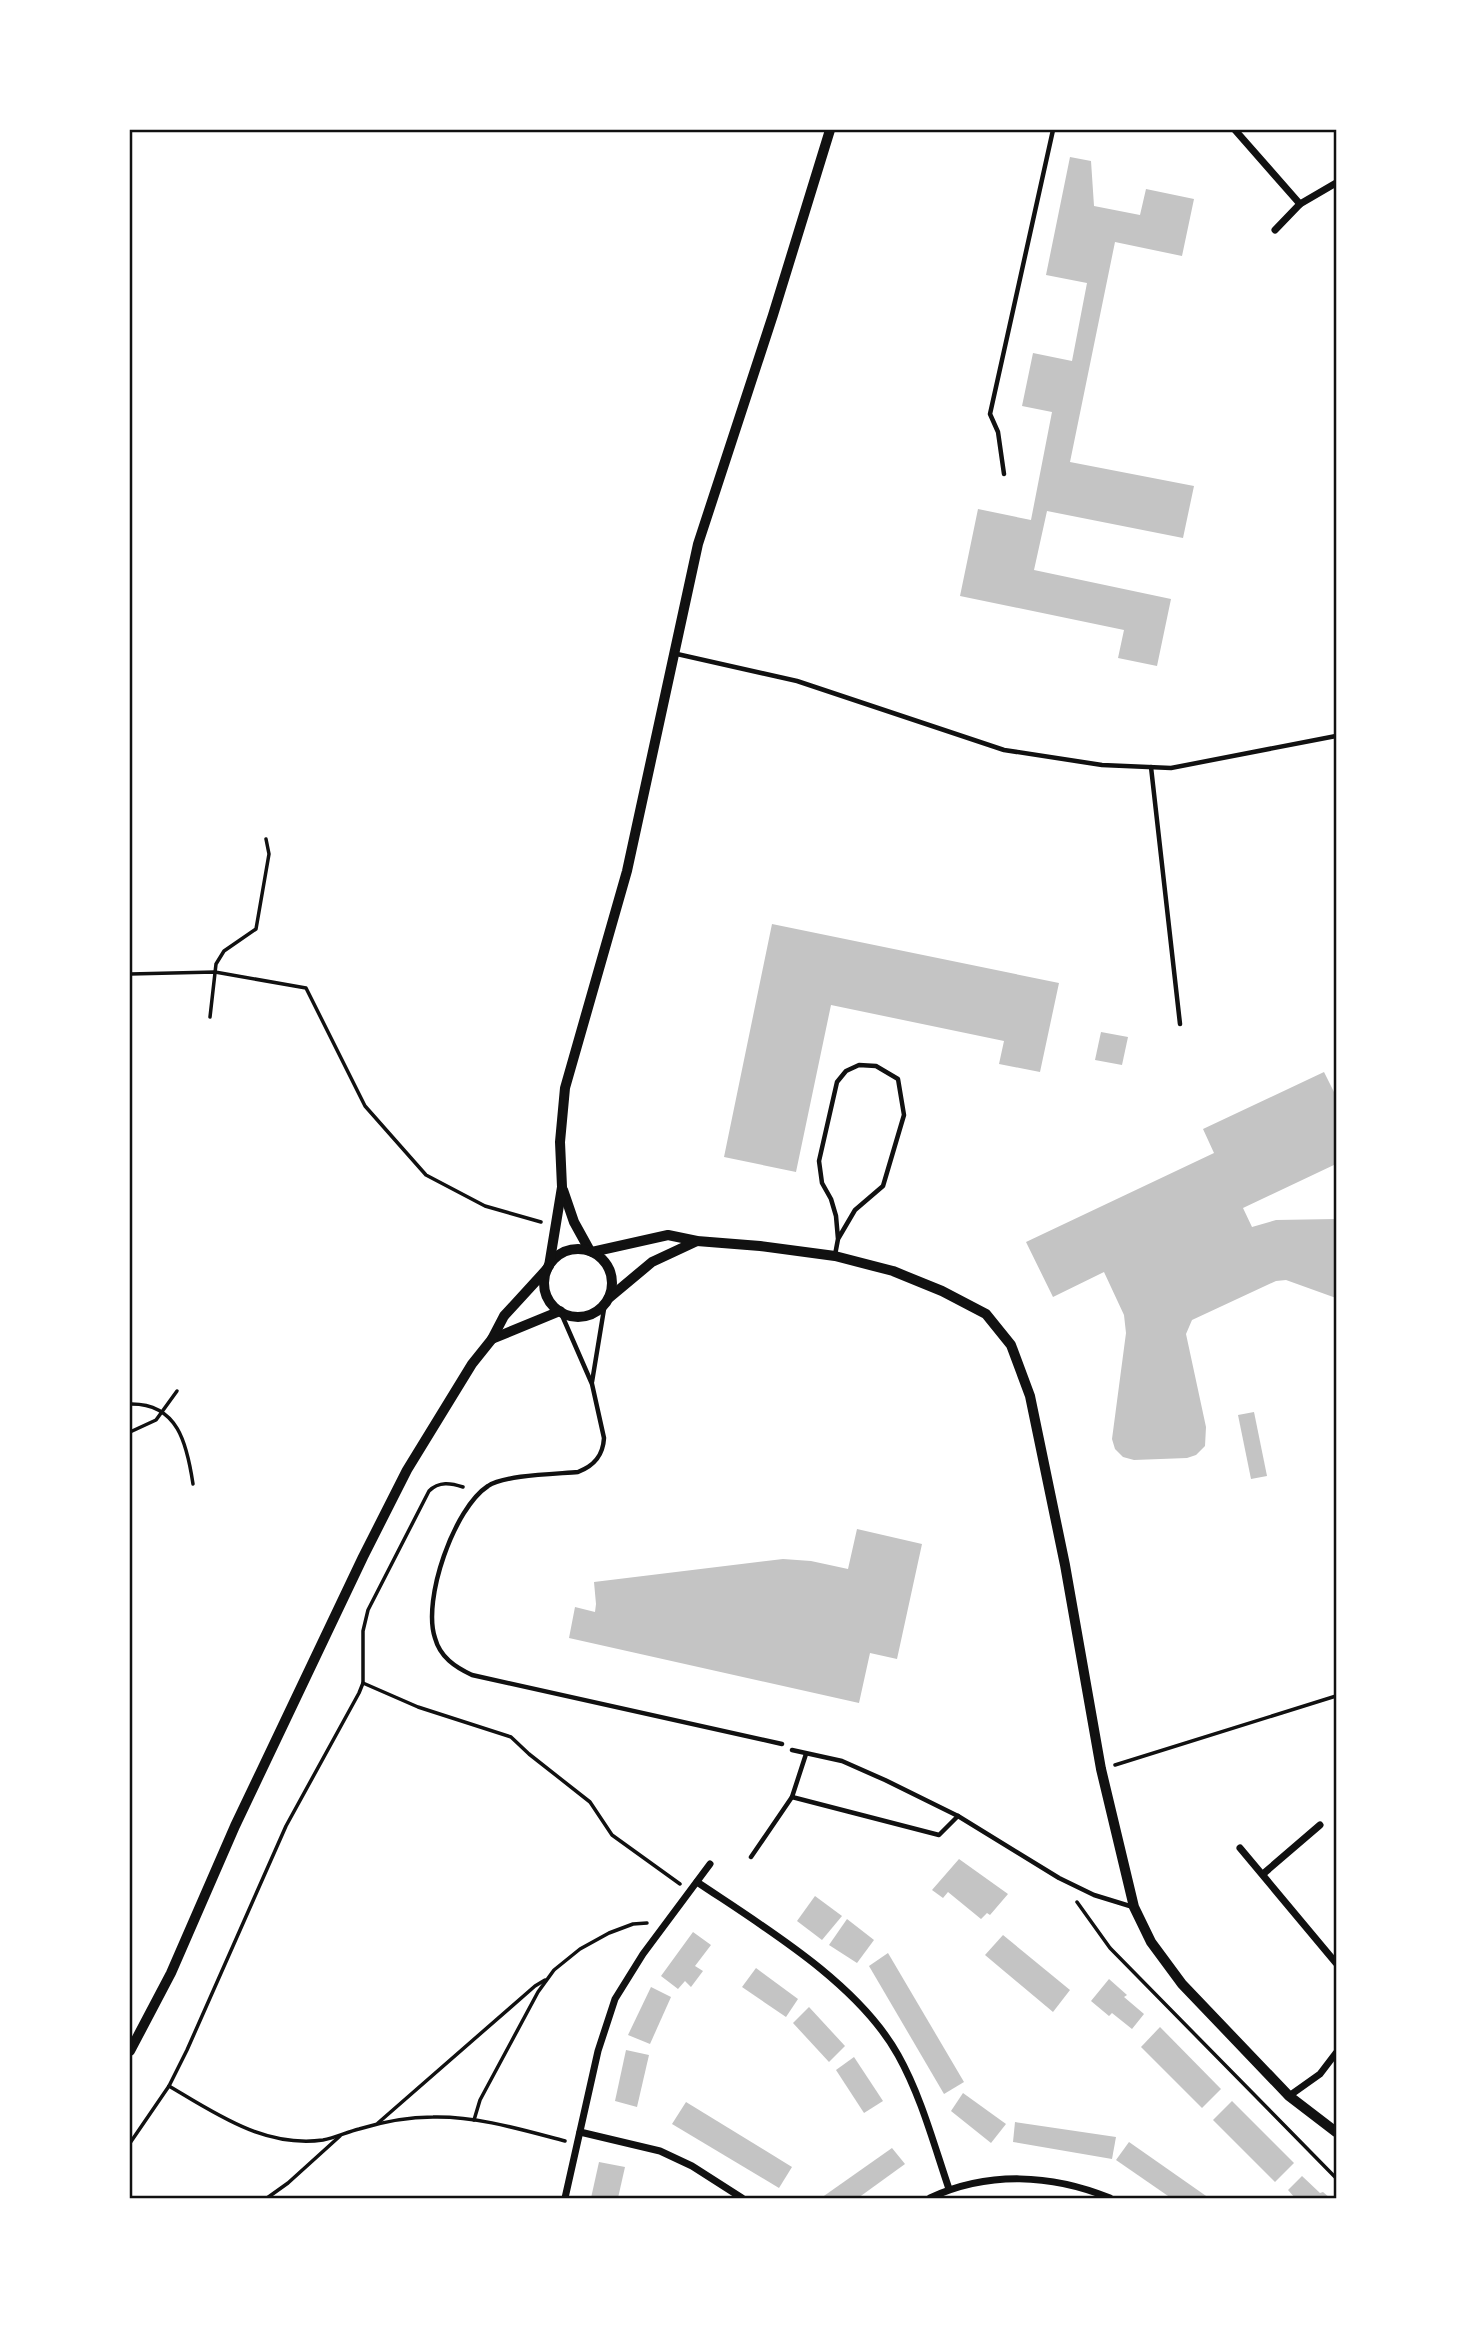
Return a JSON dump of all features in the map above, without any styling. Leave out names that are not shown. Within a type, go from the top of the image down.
[{"type":"street","points":[[697,1241],[652,1262],[590,1315],[580,1317],[560,1312],[547,1297],[545,1278],[562,1187],[560,1142],[565,1088],[627,871],[698,544],[774,315],[830,130]]},
{"type":"street","points":[[1235,130],[1300,204]]},
{"type":"street","points":[[1275,230],[1300,204],[1336,183]]},
{"type":"street","points":[[562,1187],[574,1222],[591,1251],[608,1266],[612,1288],[607,1301]]},
{"type":"street","points":[[130,2051],[170,1973],[235,1826],[402,1480],[504,1316],[555,1258],[571,1250],[591,1251],[668,1235],[697,1241],[835,1256],[893,1271],[942,1291],[986,1314],[1012,1345],[1030,1396],[1065,1565],[1101,1769],[1133,1907],[1151,1942],[1182,1984],[1289,2096],[1336,2132]]},
{"type":"street","points":[[492,1339],[560,1312]]},
{"type":"street","points":[[1263,1874],[1320,1825]]},
{"type":"street","points":[[1240,1848],[1336,1963]]},
{"type":"street","points":[[565,2199],[604,2029],[615,1998],[628,1975],[710,1864]]},
{"type":"street","points":[[697,1882],[770,1931],[835,1982],[882,2029],[912,2082],[949,2189]]},
{"type":"street","points":[[1289,2096],[1320,2074],[1336,2053]]},
{"type":"street","points":[[580,2133],[660,2151],[709,2175],[742,2199]]},
{"type":"street","points":[[930,2199],[949,2189],[991,2180],[1036,2179],[1064,2183],[1110,2199]]},
{"type":"lane","points":[[1004,474],[998,432],[990,414],[1053,130]]},
{"type":"lane","points":[[673,653],[797,681],[1004,750],[1102,765],[1171,768],[1336,736]]},
{"type":"lane","points":[[1151,767],[1180,1024]]},
{"type":"lane","points":[[835,1256],[838,1239],[836,1216],[822,1183],[819,1161],[837,1082],[846,1071],[859,1065],[876,1066],[898,1079],[904,1115],[883,1186],[855,1210],[838,1239]]},
{"type":"lane","points":[[592,1384],[597,1342],[607,1301]]},
{"type":"lane","points":[[560,1312],[592,1384],[604,1447],[595,1462],[578,1472],[494,1483],[476,1495],[462,1516],[443,1561],[434,1597],[432,1625],[440,1651],[450,1662],[472,1675],[782,1744]]},
{"type":"lane","points":[[792,1749],[842,1762],[958,1816],[1059,1878],[1094,1895],[1133,1907]]},
{"type":"lane","points":[[751,1857],[792,1797],[806,1754]]},
{"type":"lane","points":[[792,1797],[939,1835],[958,1816]]},
{"type":"path","points":[[210,1017],[216,964],[224,951],[256,929],[269,854],[266,839]]},
{"type":"path","points":[[130,974],[215,972],[306,988],[365,1106],[426,1175],[485,1206],[542,1222]]},
{"type":"path","points":[[130,1432],[156,1420],[177,1391]]},
{"type":"path","points":[[130,1404],[145,1404],[177,1426],[187,1451],[193,1483]]},
{"type":"path","points":[[130,2143],[169,2086],[277,1845],[363,1683],[364,1620],[381,1583],[429,1491],[439,1484],[447,1483],[463,1487]]},
{"type":"path","points":[[363,1683],[418,1707],[511,1737],[590,1802],[612,1835],[690,1891]]},
{"type":"path","points":[[1101,1769],[1336,1696]]},
{"type":"path","points":[[1059,1878],[1110,1948],[1336,2178]]},
{"type":"path","points":[[474,2120],[480,2100],[547,1979],[564,1959],[610,1933],[641,1922],[663,1926]]},
{"type":"path","points":[[376,2124],[534,1986],[547,1979]]},
{"type":"path","points":[[169,2086],[216,2115],[252,2132],[310,2141],[376,2124],[432,2117],[474,2120],[577,2144]]},
{"type":"path","points":[[267,2199],[341,2135]]},
{"type":"building","points":[[1070,157],[1091,161],[1094,206],[1140,215],[1146,189],[1194,199],[1182,256],[1115,242],[1070,462],[1194,486],[1183,538],[1047,511],[1034,570],[1171,599],[1157,666],[1118,658],[1124,630],[960,596],[978,509],[1031,520],[1052,412],[1022,406],[1033,353],[1072,361],[1087,283],[1046,275]]},
{"type":"building","points":[[772,924],[1059,983],[1040,1072],[999,1064],[1004,1041],[831,1005],[796,1172],[724,1157]]},
{"type":"building","points":[[1101,1032],[1128,1037],[1122,1065],[1095,1060]]},
{"type":"building","points":[[1324,1072],[1336,1096],[1336,1164],[1243,1208],[1252,1227],[1276,1220],[1336,1219],[1336,1298],[1286,1280],[1276,1281],[1192,1320],[1186,1334],[1206,1427],[1205,1446],[1196,1455],[1187,1458],[1134,1460],[1123,1457],[1115,1449],[1112,1439],[1126,1333],[1124,1315],[1104,1272],[1053,1297],[1026,1242],[1214,1153],[1203,1129]]},
{"type":"building","points":[[1254,1412],[1267,1476],[1251,1479],[1238,1415]]},
{"type":"building","points":[[857,1529],[922,1544],[897,1659],[870,1653],[859,1703],[569,1638],[575,1607],[595,1612],[594,1582],[783,1559],[811,1561],[848,1569]]},
{"type":"building","points":[[959,1859],[1008,1894],[990,1915],[987,1913],[981,1919],[948,1892],[943,1898],[932,1890]]},
{"type":"building","points":[[815,1896],[842,1916],[822,1940],[797,1921]]},
{"type":"building","points":[[847,1919],[874,1940],[857,1963],[829,1945]]},
{"type":"building","points":[[693,1932],[711,1945],[695,1966],[703,1971],[691,1987],[685,1981],[678,1989],[661,1976]]},
{"type":"building","points":[[1003,1935],[1070,1990],[1053,2012],[985,1955]]},
{"type":"building","points":[[888,1953],[964,2082],[944,2094],[869,1966]]},
{"type":"building","points":[[756,1968],[798,1999],[786,2017],[742,1987]]},
{"type":"building","points":[[1109,1979],[1127,1995],[1124,1997],[1144,2014],[1132,2029],[1112,2013],[1109,2016],[1091,2001]]},
{"type":"building","points":[[651,1987],[671,1997],[650,2044],[628,2035]]},
{"type":"building","points":[[809,2007],[845,2046],[829,2062],[793,2023]]},
{"type":"building","points":[[1160,2027],[1221,2089],[1202,2108],[1141,2047]]},
{"type":"building","points":[[626,2050],[649,2055],[637,2107],[615,2101]]},
{"type":"building","points":[[854,2057],[883,2101],[864,2113],[836,2070]]},
{"type":"building","points":[[963,2093],[1006,2124],[991,2143],[951,2111]]},
{"type":"building","points":[[1232,2101],[1294,2163],[1275,2182],[1213,2120]]},
{"type":"building","points":[[686,2102],[792,2167],[779,2188],[672,2124]]},
{"type":"building","points":[[1015,2122],[1116,2137],[1112,2159],[1013,2142]]},
{"type":"building","points":[[1129,2142],[1209,2198],[1171,2198],[1116,2160]]},
{"type":"building","points":[[892,2148],[905,2164],[858,2198],[821,2198]]},
{"type":"building","points":[[599,2162],[625,2167],[618,2198],[591,2198]]},
{"type":"building","points":[[1302,2176],[1320,2193],[1323,2192],[1330,2198],[1295,2198],[1288,2190]]}]
